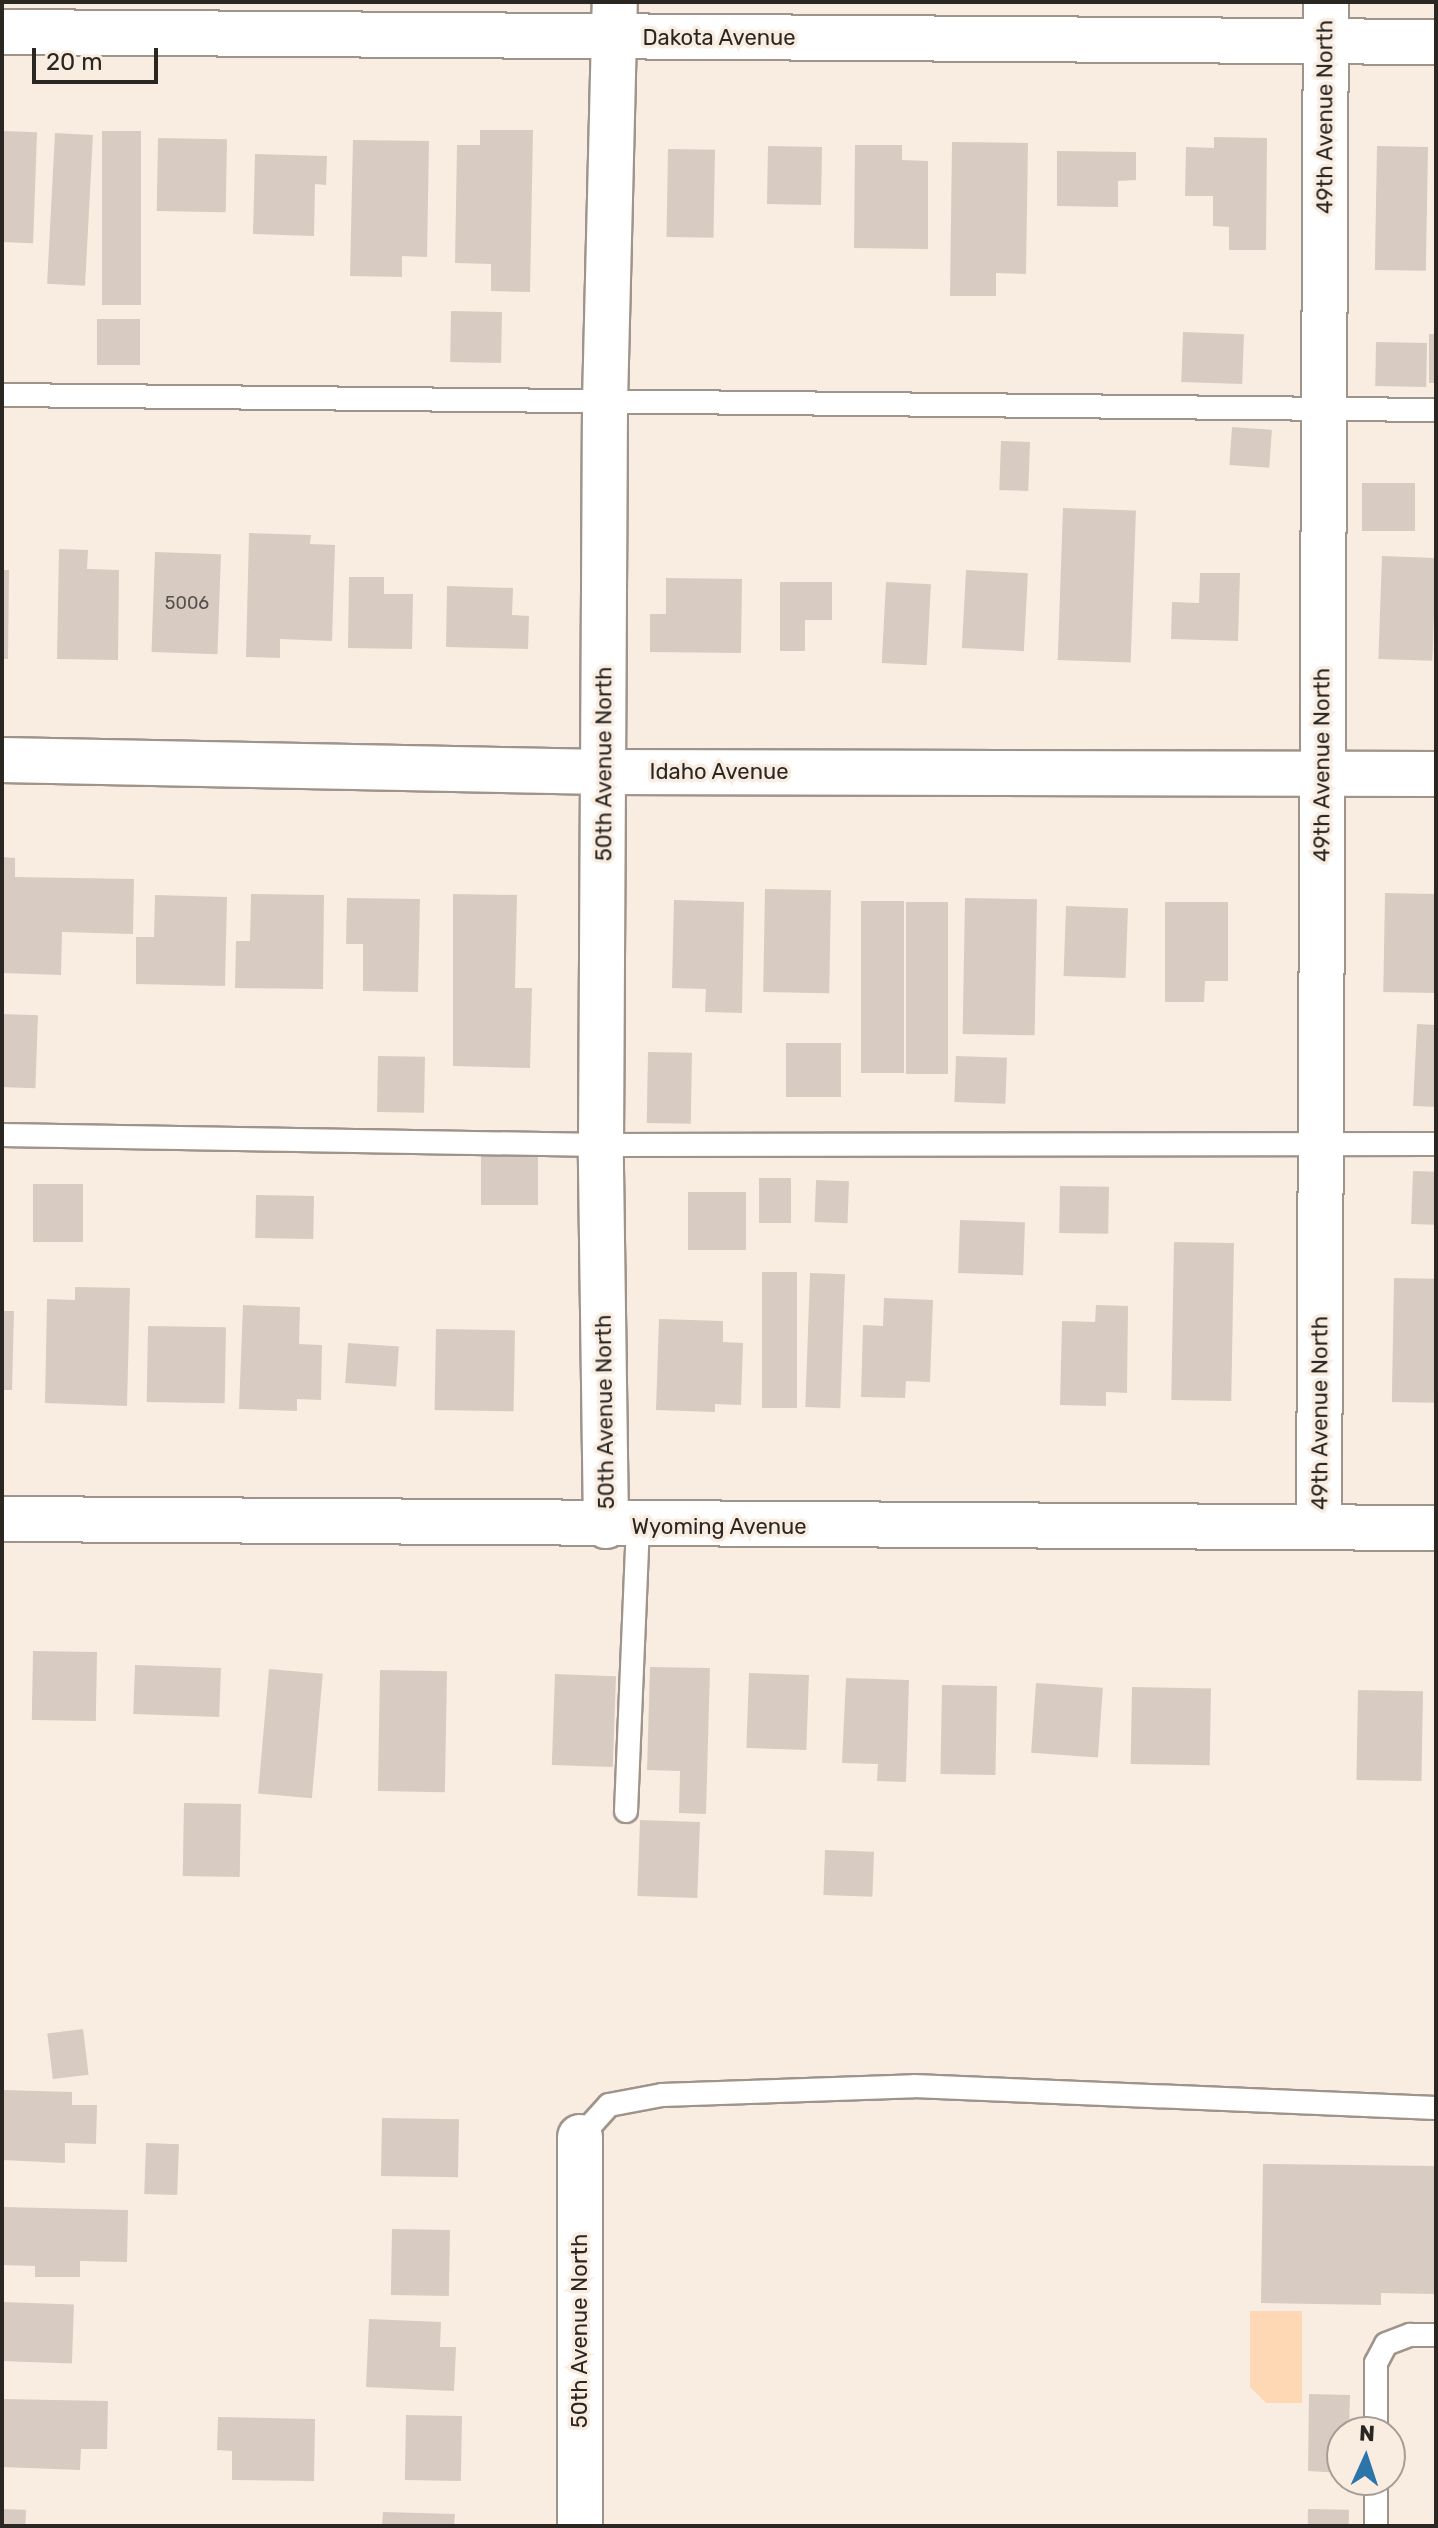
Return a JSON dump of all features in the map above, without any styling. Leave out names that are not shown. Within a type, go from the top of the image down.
[{"type":"street","name":"Dakota Avenue","points":[[2,32],[615,20],[1326,21],[1436,42]]},
{"type":"street","name":"50th Avenue North","points":[[615,20],[605,402],[601,1145],[622,1527]]},
{"type":"street","name":"49th Avenue North","points":[[1319,1527],[1326,21]]},
{"type":"street","name":"Idaho Avenue","points":[[2,760],[604,772],[1436,774]]},
{"type":"street","name":"Wyoming Avenue","points":[[2,1519],[622,1527],[1436,1528]]},
{"type":"street","name":"50th Avenue North","points":[[580,2137],[580,2526]]},
{"type":"lane","points":[[2,395],[1436,410]]},
{"type":"lane","points":[[2,1135],[601,1145],[1436,1144]]},
{"type":"lane","points":[[622,1527],[626,1811]]},
{"type":"lane","points":[[580,2137],[609,2105],[662,2095],[914,2086],[1436,2108]]},
{"type":"lane","points":[[1376,2416],[1376,2363],[1386,2344],[1410,2335],[1436,2335]]},
{"type":"lane","points":[[1376,2496],[1376,2526]]},
{"type":"shaded area","points":[[1250,2311],[1302,2311],[1302,2403],[1266,2403],[1250,2387]]},
{"type":"building","points":[[480,130],[533,130],[530,292],[491,291],[491,264],[455,263],[457,145],[480,145]]},
{"type":"building","points":[[2,131],[37,132],[33,243],[2,242]]},
{"type":"building","points":[[102,131],[141,131],[141,305],[102,305]]},
{"type":"building","points":[[55,133],[93,135],[85,286],[47,284]]},
{"type":"building","points":[[1214,137],[1267,138],[1266,250],[1229,250],[1229,227],[1213,226],[1213,196],[1185,196],[1186,147],[1214,148]]},
{"type":"building","points":[[158,138],[227,139],[226,212],[157,211]]},
{"type":"building","points":[[353,140],[429,141],[427,257],[402,256],[402,277],[350,276]]},
{"type":"building","points":[[952,142],[1028,143],[1026,274],[996,273],[996,296],[950,296]]},
{"type":"building","points":[[855,145],[902,145],[902,160],[928,161],[928,249],[854,248]]},
{"type":"building","points":[[768,146],[822,147],[821,205],[767,204]]},
{"type":"building","points":[[1377,146],[1428,147],[1426,271],[1375,270]]},
{"type":"building","points":[[668,149],[715,150],[713,238],[666,237]]},
{"type":"building","points":[[1057,151],[1136,152],[1136,180],[1118,181],[1118,207],[1057,206]]},
{"type":"building","points":[[255,154],[327,156],[326,185],[315,184],[314,236],[253,234]]},
{"type":"building","points":[[451,311],[502,312],[501,363],[450,362]]},
{"type":"building","points":[[97,319],[140,319],[140,365],[97,365]]},
{"type":"building","points":[[1183,332],[1244,334],[1242,384],[1181,382]]},
{"type":"building","points":[[1429,334],[1436,334],[1436,383],[1429,383]]},
{"type":"building","points":[[1376,342],[1427,343],[1426,387],[1375,386]]},
{"type":"building","points":[[1232,427],[1272,430],[1269,468],[1229,465]]},
{"type":"building","points":[[1001,441],[1030,442],[1028,491],[999,490]]},
{"type":"building","points":[[1362,483],[1415,483],[1415,531],[1362,531]]},
{"type":"building","points":[[1063,508],[1136,511],[1131,662],[1058,660]]},
{"type":"building","points":[[249,533],[311,535],[310,544],[335,545],[332,641],[280,639],[280,658],[246,657]]},
{"type":"building","points":[[59,549],[88,550],[87,569],[119,570],[118,660],[57,659]]},
{"type":"building","points":[[155,552],[221,554],[217,654],[152,652]]},
{"type":"building","points":[[1382,556],[1436,558],[1432,661],[1378,659]]},
{"type":"building","points":[[2,570],[9,570],[8,659],[2,659]]},
{"type":"building","points":[[966,570],[1028,573],[1024,651],[962,648]]},
{"type":"building","points":[[1200,573],[1240,573],[1238,641],[1171,639],[1172,602],[1199,603]]},
{"type":"building","points":[[349,577],[384,577],[384,594],[413,594],[412,649],[348,648]]},
{"type":"building","points":[[666,578],[742,579],[741,653],[650,652],[650,614],[666,614]]},
{"type":"building","points":[[780,582],[832,582],[832,620],[805,620],[805,651],[780,651]]},
{"type":"building","points":[[886,582],[931,584],[927,665],[882,663]]},
{"type":"building","points":[[447,586],[513,588],[512,615],[529,616],[528,649],[446,647]]},
{"type":"building","points":[[2,857],[15,858],[15,877],[134,879],[133,934],[62,932],[61,975],[2,973]]},
{"type":"building","points":[[765,889],[831,890],[829,993],[763,992]]},
{"type":"building","points":[[1385,893],[1436,894],[1434,993],[1383,992]]},
{"type":"building","points":[[251,894],[324,895],[323,989],[235,988],[236,941],[250,941]]},
{"type":"building","points":[[453,894],[517,895],[515,988],[532,988],[530,1068],[453,1066]]},
{"type":"building","points":[[155,895],[227,897],[225,986],[136,984],[136,937],[154,937]]},
{"type":"building","points":[[347,898],[420,899],[418,992],[363,991],[363,944],[346,944]]},
{"type":"building","points":[[965,898],[1037,899],[1035,1035],[963,1034]]},
{"type":"building","points":[[674,900],[744,902],[742,1013],[705,1012],[706,989],[672,988]]},
{"type":"building","points":[[861,901],[904,901],[904,1073],[861,1073]]},
{"type":"building","points":[[906,902],[948,902],[948,1074],[906,1074]]},
{"type":"building","points":[[1165,902],[1228,902],[1228,981],[1205,981],[1204,1002],[1165,1002]]},
{"type":"building","points":[[1066,906],[1128,908],[1126,978],[1064,976]]},
{"type":"building","points":[[2,1014],[38,1015],[35,1088],[2,1087]]},
{"type":"building","points":[[1417,1024],[1436,1025],[1436,1107],[1413,1106]]},
{"type":"building","points":[[786,1043],[841,1043],[841,1097],[786,1097]]},
{"type":"building","points":[[648,1052],[692,1053],[691,1124],[647,1123]]},
{"type":"building","points":[[378,1056],[425,1057],[424,1113],[377,1112]]},
{"type":"building","points":[[956,1056],[1007,1058],[1005,1104],[954,1102]]},
{"type":"building","points":[[481,1155],[538,1155],[538,1205],[481,1205]]},
{"type":"building","points":[[1413,1171],[1436,1172],[1434,1225],[1411,1224]]},
{"type":"building","points":[[759,1178],[791,1178],[791,1223],[759,1223]]},
{"type":"building","points":[[816,1180],[849,1181],[848,1223],[815,1222]]},
{"type":"building","points":[[33,1184],[83,1184],[83,1242],[33,1242]]},
{"type":"building","points":[[1060,1186],[1109,1187],[1108,1234],[1059,1233]]},
{"type":"building","points":[[688,1192],[746,1192],[746,1250],[688,1250]]},
{"type":"building","points":[[256,1195],[314,1196],[313,1239],[255,1238]]},
{"type":"building","points":[[960,1220],[1025,1222],[1023,1275],[958,1273]]},
{"type":"building","points":[[1174,1242],[1234,1243],[1231,1401],[1171,1400]]},
{"type":"building","points":[[762,1272],[797,1272],[797,1408],[762,1408]]},
{"type":"building","points":[[810,1273],[845,1274],[840,1408],[805,1407]]},
{"type":"building","points":[[1394,1278],[1436,1279],[1434,1403],[1392,1402]]},
{"type":"building","points":[[75,1287],[130,1288],[127,1406],[45,1403],[47,1299],[75,1300]]},
{"type":"building","points":[[884,1298],[933,1300],[930,1382],[906,1381],[905,1398],[861,1397],[863,1325],[883,1326]]},
{"type":"building","points":[[243,1305],[300,1307],[299,1344],[322,1345],[321,1400],[297,1399],[297,1411],[239,1409]]},
{"type":"building","points":[[1096,1305],[1128,1306],[1127,1393],[1106,1392],[1106,1406],[1060,1405],[1062,1321],[1095,1322]]},
{"type":"building","points":[[2,1311],[14,1311],[12,1390],[2,1390]]},
{"type":"building","points":[[659,1319],[723,1321],[723,1342],[743,1343],[741,1405],[715,1404],[715,1412],[656,1410]]},
{"type":"building","points":[[148,1326],[226,1327],[225,1403],[147,1402]]},
{"type":"building","points":[[436,1329],[515,1330],[514,1411],[435,1410]]},
{"type":"building","points":[[348,1343],[399,1347],[396,1386],[345,1383]]},
{"type":"building","points":[[33,1651],[97,1652],[96,1721],[32,1720]]},
{"type":"building","points":[[135,1665],[221,1668],[219,1717],[133,1714]]},
{"type":"building","points":[[650,1667],[710,1668],[706,1814],[679,1813],[680,1771],[647,1770]]},
{"type":"building","points":[[269,1669],[323,1674],[312,1798],[258,1794]]},
{"type":"building","points":[[380,1670],[447,1671],[445,1792],[378,1791]]},
{"type":"building","points":[[749,1673],[809,1675],[806,1750],[746,1748]]},
{"type":"building","points":[[555,1674],[616,1676],[613,1767],[552,1765]]},
{"type":"building","points":[[846,1678],[909,1680],[906,1782],[877,1781],[878,1764],[842,1763]]},
{"type":"building","points":[[1036,1683],[1103,1688],[1098,1758],[1031,1753]]},
{"type":"building","points":[[942,1685],[997,1686],[995,1775],[940,1774]]},
{"type":"building","points":[[1132,1687],[1211,1688],[1210,1765],[1131,1764]]},
{"type":"building","points":[[1358,1690],[1423,1691],[1421,1781],[1356,1780]]},
{"type":"building","points":[[184,1803],[241,1804],[240,1877],[183,1876]]},
{"type":"building","points":[[640,1820],[700,1822],[697,1898],[637,1896]]},
{"type":"building","points":[[825,1850],[874,1852],[872,1897],[823,1895]]},
{"type":"building","points":[[83,2029],[89,2075],[53,2079],[47,2033]]},
{"type":"building","points":[[2,2090],[72,2092],[72,2105],[97,2105],[96,2144],[65,2143],[65,2163],[2,2160]]},
{"type":"building","points":[[382,2118],[459,2119],[458,2177],[381,2176]]},
{"type":"building","points":[[146,2143],[179,2144],[177,2195],[144,2194]]},
{"type":"building","points":[[1263,2164],[1436,2166],[1436,2294],[1381,2293],[1381,2305],[1261,2303]]},
{"type":"building","points":[[2,2207],[128,2210],[127,2262],[80,2261],[80,2277],[35,2277],[35,2266],[2,2265]]},
{"type":"building","points":[[392,2229],[450,2230],[449,2296],[391,2295]]},
{"type":"building","points":[[2,2302],[74,2305],[72,2363],[2,2361]]},
{"type":"building","points":[[369,2319],[441,2322],[440,2347],[456,2347],[454,2391],[366,2387]]},
{"type":"building","points":[[1309,2394],[1350,2395],[1349,2416],[1326,2416],[1326,2472],[1308,2471]]},
{"type":"building","points":[[2,2399],[108,2401],[107,2449],[81,2449],[80,2470],[2,2467]]},
{"type":"building","points":[[406,2415],[462,2416],[461,2481],[405,2480]]},
{"type":"building","points":[[218,2417],[315,2419],[314,2481],[232,2480],[232,2451],[217,2450]]},
{"type":"building","points":[[2,2509],[26,2510],[25,2526],[2,2526]]},
{"type":"building","points":[[1308,2509],[1349,2510],[1349,2526],[1308,2526]]},
{"type":"building","points":[[383,2512],[455,2514],[454,2526],[382,2526]]}]
